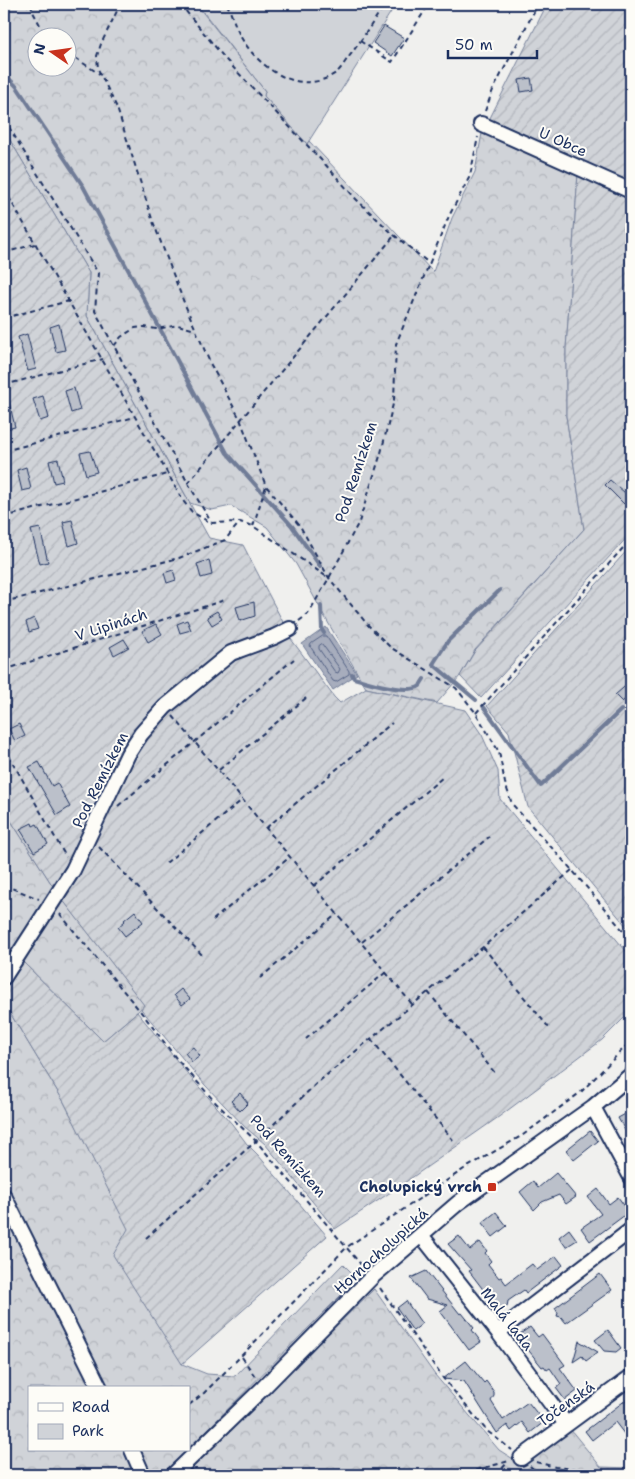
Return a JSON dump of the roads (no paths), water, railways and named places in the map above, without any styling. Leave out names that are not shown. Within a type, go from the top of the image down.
[{"type":"street","name":"U Obce","points":[[481,124],[631,191]]},
{"type":"street","name":"Pod Remízkem","points":[[4,977],[73,870],[128,754],[141,734],[165,707],[231,653],[290,629]]},
{"type":"street","name":"Hornocholupická","points":[[173,1475],[263,1388],[372,1277],[458,1203],[593,1107],[631,1075]]},
{"type":"street","points":[[593,1107],[631,1178]]},
{"type":"street","points":[[4,1196],[99,1386]]},
{"type":"street","points":[[498,1332],[631,1230]]},
{"type":"street","name":"Malá lada","points":[[421,1235],[498,1332],[566,1424]]},
{"type":"street","name":"Točenská","points":[[515,1460],[631,1377]]},
{"type":"street","points":[[133,1452],[143,1475]]},
{"type":"water","points":[[326,627],[357,674],[333,690],[302,644]]},
{"type":"waterway","points":[[4,73],[17,87],[83,186],[227,453],[292,526],[320,566]]},
{"type":"waterway","points":[[433,664],[448,641],[500,590]]},
{"type":"waterway","points":[[321,606],[322,630],[324,633]]},
{"type":"waterway","points":[[433,664],[476,700]]},
{"type":"waterway","points":[[352,674],[354,678],[388,687],[407,689],[420,686],[424,679]]},
{"type":"waterway","points":[[483,706],[541,786],[621,710]]},
{"type":"place","name":"Cholupický vrch","points":[[492,1187]]}]
